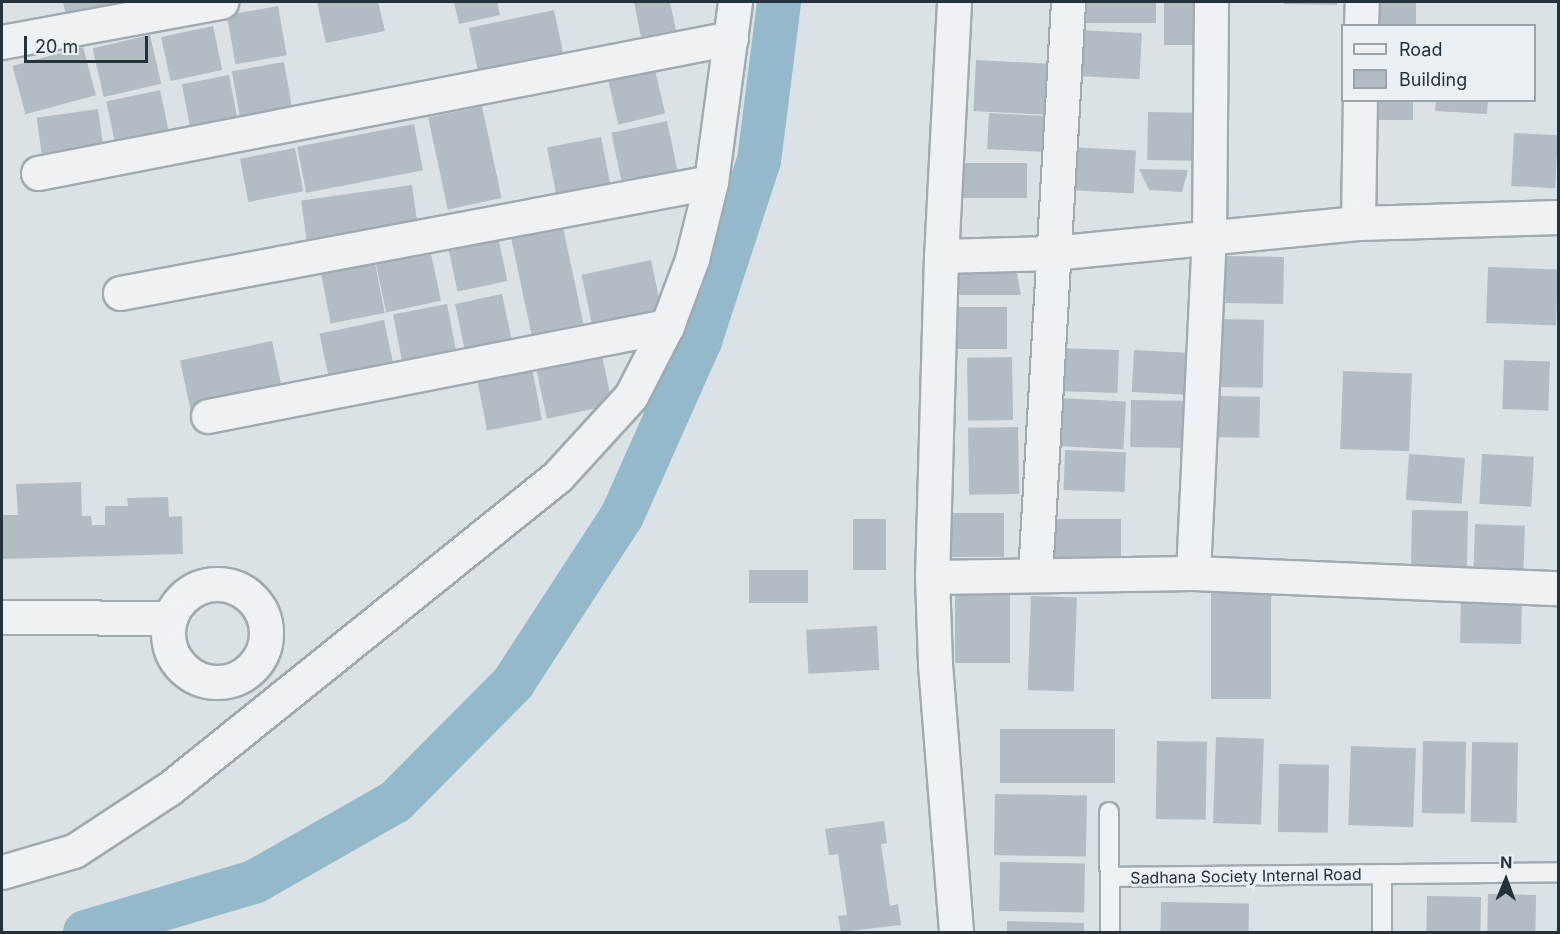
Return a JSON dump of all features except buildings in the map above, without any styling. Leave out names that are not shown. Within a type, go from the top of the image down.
[{"type":"street","points":[[2,42],[221,2]]},
{"type":"street","points":[[2,872],[75,851],[170,788],[557,477],[631,396],[667,326],[692,259],[711,182],[735,2]]},
{"type":"street","points":[[954,2],[941,256],[932,577],[935,664],[956,933]]},
{"type":"street","points":[[1035,575],[1068,2]]},
{"type":"street","points":[[1193,573],[1209,238],[1211,2]]},
{"type":"street","points":[[1362,2],[1362,24]]},
{"type":"street","points":[[38,173],[731,38]]},
{"type":"street","points":[[1358,223],[1360,102]]},
{"type":"street","points":[[120,293],[711,182]]},
{"type":"street","points":[[941,256],[1052,253],[1358,223],[1558,217]]},
{"type":"street","points":[[208,416],[667,326]]},
{"type":"street","points":[[932,577],[1193,573],[1558,588]]},
{"type":"street","points":[[2,616],[169,618]]},
{"type":"lane","name":"Sadhana Society Internal Road","points":[[1109,812],[1110,933]]},
{"type":"lane","name":"Sadhana Society Internal Road","points":[[1110,877],[1558,872]]},
{"type":"lane","name":"Sadhana Society Internal Road","points":[[1382,874],[1382,933]]},
{"type":"waterway","points":[[85,932],[254,882],[395,802],[513,683],[622,516],[700,341],[759,161],[779,2]]}]
